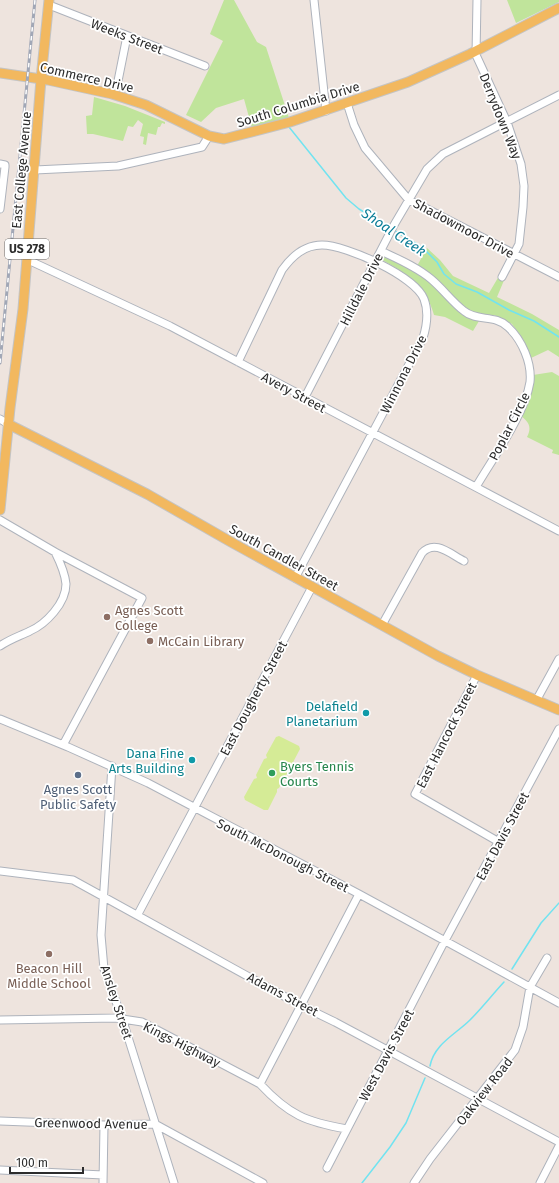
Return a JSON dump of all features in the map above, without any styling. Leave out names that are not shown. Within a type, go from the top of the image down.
[{"type":"main road","name":"East College Avenue","points":[[0,510],[4,422],[23,309],[41,78],[49,2]]},
{"type":"main road","name":"South Columbia Drive","points":[[209,136],[224,140],[242,136],[326,111],[408,82],[477,50],[559,8]]},
{"type":"main road","name":"Commerce Drive","points":[[0,73],[41,78],[128,99],[146,105],[209,136]]},
{"type":"main road","name":"South Candler Street","points":[[4,422],[147,494],[295,578],[438,656],[477,675],[537,699],[559,710]]},
{"type":"street","points":[[314,0],[326,111]]},
{"type":"street","name":"Derrydown Way","points":[[477,0],[476,55],[507,122],[521,164],[524,186],[518,244],[502,277]]},
{"type":"street","name":"Weeks Street","points":[[49,2],[127,36],[205,66]]},
{"type":"street","points":[[118,81],[127,36]]},
{"type":"street","name":"Hilldale Drive","points":[[305,397],[408,199],[427,169],[443,154],[559,96]]},
{"type":"street","name":"Shadowmoor Drive","points":[[347,103],[354,125],[366,148],[408,199],[559,277]]},
{"type":"street","points":[[35,170],[125,165],[202,147],[209,136]]},
{"type":"street","points":[[0,209],[2,164]]},
{"type":"street","name":"Winnona Drive","points":[[238,362],[282,270],[291,258],[305,248],[321,245],[336,247],[376,262],[398,273],[416,286],[424,299],[427,325],[415,354],[295,578]]},
{"type":"street","name":"Poplar Circle","points":[[381,251],[430,278],[448,294],[463,311],[472,316],[494,318],[508,326],[517,337],[525,352],[529,365],[530,381],[526,398],[476,487]]},
{"type":"street","name":"Avery Street","points":[[26,259],[170,326],[558,529]]},
{"type":"street","points":[[0,520],[55,552],[142,598],[63,745]]},
{"type":"street","points":[[382,625],[422,552],[430,546],[438,547],[464,561]]},
{"type":"street","points":[[0,646],[39,626],[58,606],[65,590],[66,583],[55,552]]},
{"type":"street","name":"East Dougherty Street","points":[[138,914],[312,587]]},
{"type":"street","points":[[537,699],[559,660]]},
{"type":"street","name":"East Hancock Street","points":[[477,675],[414,794],[499,842]]},
{"type":"street","name":"South McDonough Street","points":[[0,718],[148,783],[194,809],[359,894],[559,1003]]},
{"type":"street","name":"East Davis Street","points":[[445,942],[559,729]]},
{"type":"street","name":"Ansley Street","points":[[112,766],[101,935],[104,969],[122,1018],[174,1183]]},
{"type":"street","name":"Adams Street","points":[[0,871],[73,880],[138,914],[300,1005],[479,1098],[559,1142]]},
{"type":"street","points":[[260,1084],[359,894]]},
{"type":"street","name":"West Davis Street","points":[[327,1168],[445,942]]},
{"type":"street","points":[[530,987],[547,958]]},
{"type":"street","name":"Oakview Road","points":[[414,1183],[430,1159],[515,1050],[523,1027],[530,987]]},
{"type":"street","name":"Kings Highway","points":[[0,1020],[122,1018],[142,1022],[260,1084],[274,1099],[308,1121],[347,1129]]},
{"type":"street","name":"Greenwood Avenue","points":[[0,1121],[104,1125],[155,1124],[263,1183]]},
{"type":"street","points":[[103,1183],[104,1125]]},
{"type":"street","points":[[540,1183],[559,1146]]},
{"type":"street","points":[[0,1170],[103,1175]]},
{"type":"green space","points":[[224,0],[234,0],[257,42],[266,47],[289,118],[252,128],[244,99],[216,108],[201,122],[186,115],[223,41],[210,34]]},
{"type":"green space","points":[[507,0],[559,0],[559,2],[516,23]]},
{"type":"green space","points":[[94,97],[125,106],[165,122],[165,124],[162,123],[160,127],[158,127],[156,135],[148,133],[146,145],[143,144],[144,137],[140,136],[143,124],[138,120],[133,127],[128,126],[123,141],[87,134],[86,116],[92,115]]},
{"type":"green space","points":[[427,248],[440,260],[453,276],[489,293],[499,276],[505,278],[497,297],[532,314],[559,330],[559,357],[548,350],[531,358],[523,339],[512,324],[494,315],[479,321],[473,331],[445,317],[434,315],[431,305],[420,288],[398,269],[380,259],[384,250],[417,266]]},
{"type":"green space","points":[[552,372],[559,376],[559,455],[552,453],[553,450],[527,437],[529,425],[521,416],[529,401],[533,375]]},
{"type":"green space","name":"Byers Tennis Courts","points":[[279,736],[299,746],[300,749],[290,768],[287,769],[288,772],[277,789],[268,810],[264,810],[245,800],[244,797],[254,779],[257,778],[256,775],[264,759],[267,758],[266,755],[276,737]]},
{"type":"waterway","name":"Shoal Creek","points":[[289,127],[346,198],[359,209],[390,228]]},
{"type":"waterway","name":"Shoal Creek","points":[[395,231],[422,247],[437,262],[444,274],[456,284],[477,292],[509,310],[534,321],[559,337]]},
{"type":"waterway","points":[[512,969],[541,923],[559,903]]},
{"type":"waterway","points":[[430,1066],[432,1058],[441,1045],[470,1020],[504,982]]},
{"type":"waterway","points":[[362,1183],[390,1147],[406,1123],[425,1078]]},
{"type":"railway","points":[[0,363],[35,0]]},
{"type":"place","name":"Agnes Scott College","points":[[107,617]]},
{"type":"place","name":"McCain Library","points":[[150,641]]},
{"type":"place","name":"Delafield Planetarium","points":[[366,713]]},
{"type":"place","name":"Dana Fine Arts Building","points":[[192,760]]},
{"type":"place","name":"Byers Tennis Courts","points":[[272,773]]},
{"type":"place","name":"Agnes Scott Public Safety","points":[[78,775]]},
{"type":"place","name":"Beacon Hill Middle School","points":[[49,954]]}]
